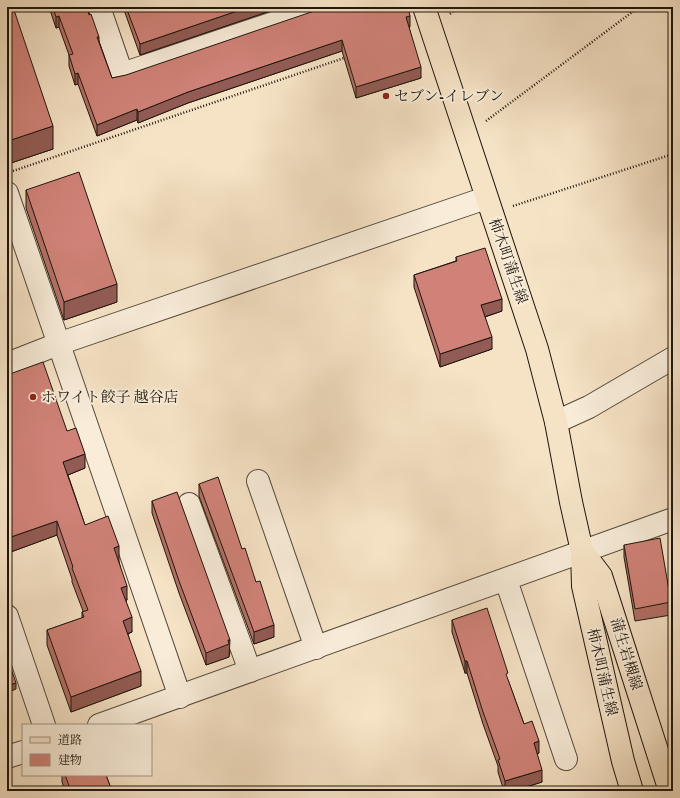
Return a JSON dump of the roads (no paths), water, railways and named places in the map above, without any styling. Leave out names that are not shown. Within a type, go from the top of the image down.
[{"type":"main road","name":"柿木町蒲生線","points":[[424,7],[537,349],[556,422],[575,520]]},
{"type":"main road","name":"蒲生岩槻線","points":[[575,520],[582,551],[602,576],[670,791]]},
{"type":"main road","name":"柿木町蒲生線","points":[[582,551],[584,593],[623,761],[632,791]]},
{"type":"street","points":[[99,7],[122,74],[321,7]]},
{"type":"street","points":[[7,193],[180,697]]},
{"type":"street","points":[[7,364],[58,344],[486,198]]},
{"type":"street","points":[[556,422],[589,407],[673,358]]},
{"type":"street","points":[[258,481],[316,648]]},
{"type":"street","points":[[189,504],[250,672]]},
{"type":"street","points":[[102,724],[673,519]]},
{"type":"street","points":[[506,580],[566,759]]},
{"type":"street","points":[[7,616],[44,724]]},
{"type":"street","points":[[7,757],[22,752]]},
{"type":"place","name":"セブン-イレブン","points":[[386,96]]},
{"type":"place","name":"ホワイト餃子 越谷店","points":[[33,397]]}]
